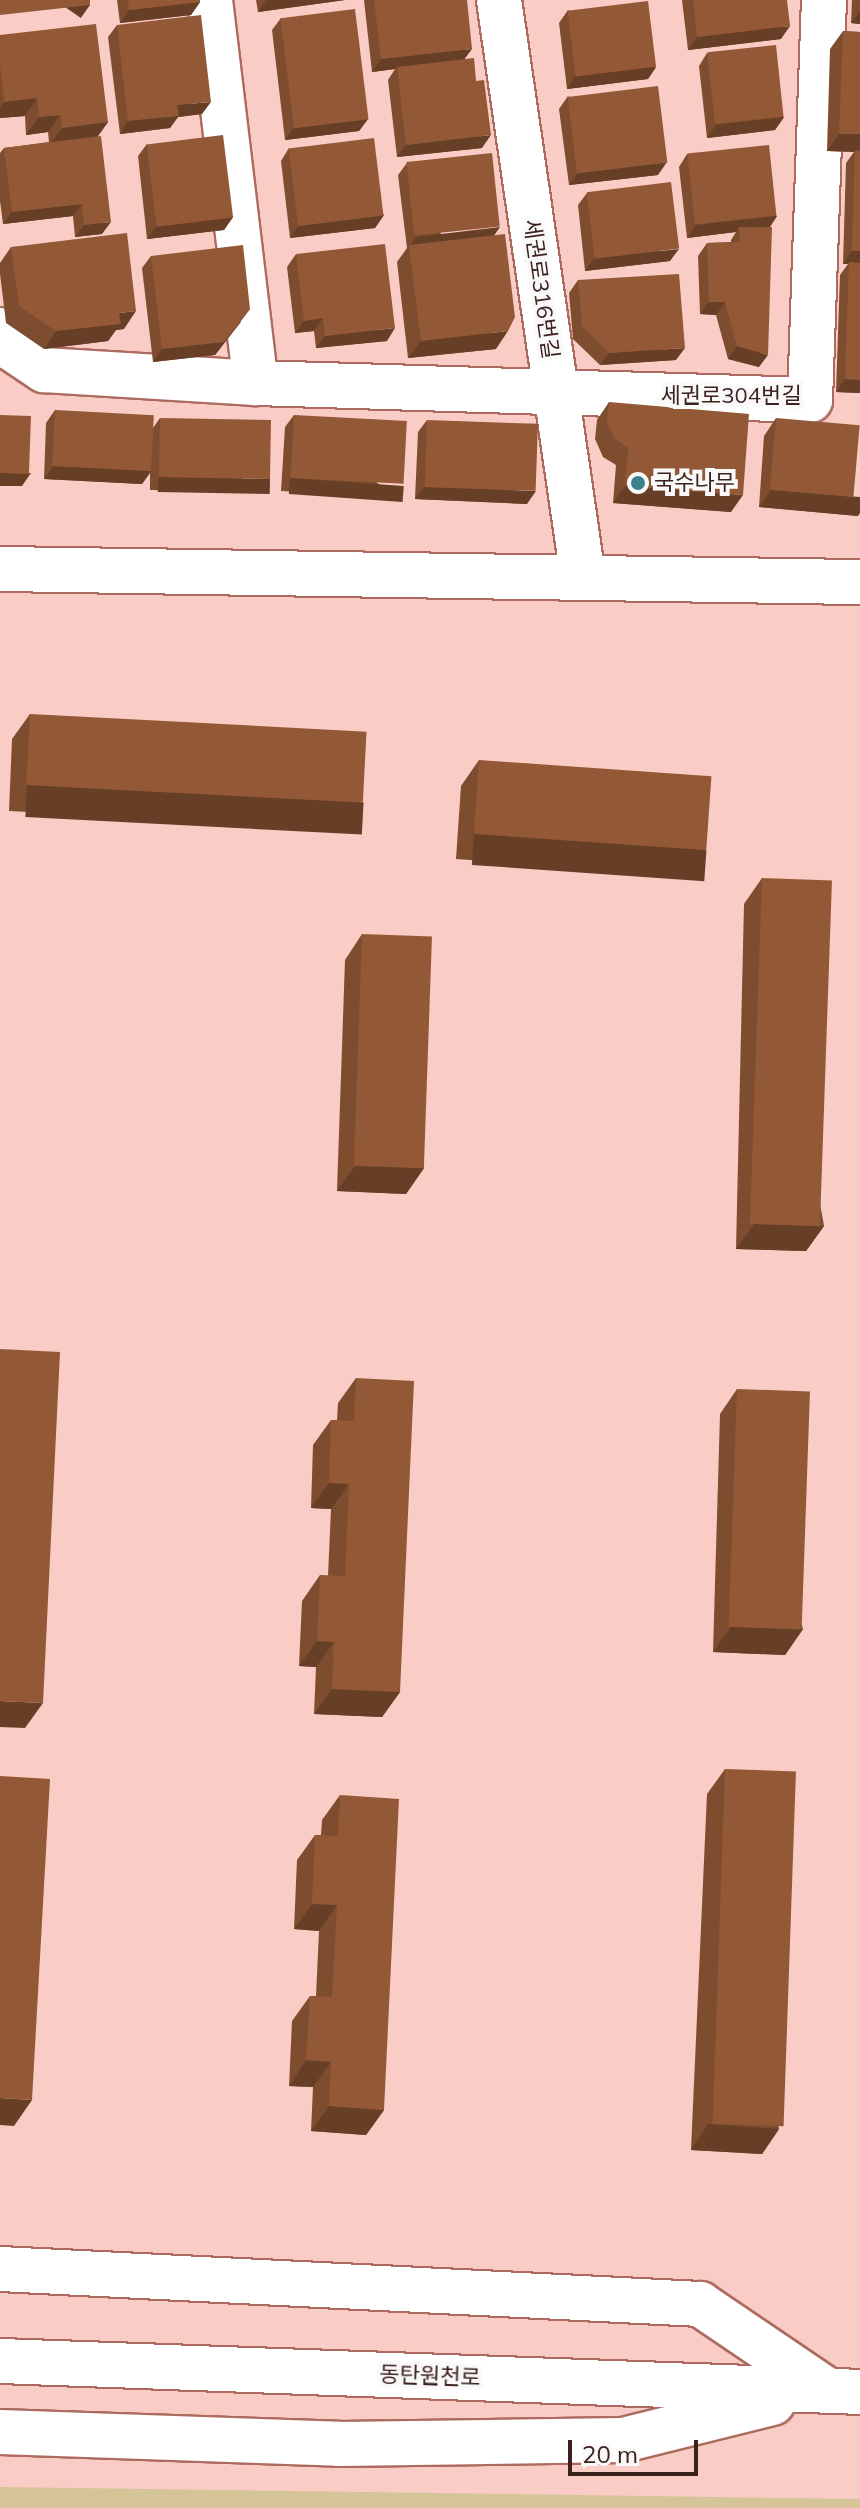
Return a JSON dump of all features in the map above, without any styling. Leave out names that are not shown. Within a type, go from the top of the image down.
[{"type":"street","points":[[210,0],[256,383]]},
{"type":"street","name":"세권로316번길","points":[[499,0],[583,577]]},
{"type":"street","name":"세권로304번길","points":[[0,330],[11,348],[44,370],[256,383],[810,400],[824,0]]},
{"type":"street","points":[[0,569],[860,582]]},
{"type":"street","points":[[0,2269],[700,2304],[843,2391]]},
{"type":"street","name":"동탄원천로","points":[[0,2361],[843,2391]]},
{"type":"street","points":[[0,2432],[339,2444],[623,2440],[843,2391]]},
{"type":"shaded area","points":[[0,2487],[860,2499],[860,2508],[0,2508]]},
{"type":"building","points":[[0,0],[90,0],[90,5],[0,15]]},
{"type":"building","points":[[128,0],[200,0],[200,2],[129,10]]},
{"type":"building","points":[[374,0],[467,0],[472,49],[381,59]]},
{"type":"building","points":[[693,0],[787,0],[790,26],[697,37]]},
{"type":"building","points":[[648,1],[656,67],[576,76],[568,11]]},
{"type":"building","points":[[355,9],[369,119],[294,128],[281,18]]},
{"type":"building","points":[[201,15],[211,102],[177,105],[179,116],[128,121],[117,25]]},
{"type":"building","points":[[96,24],[108,122],[62,128],[60,115],[39,117],[37,98],[4,102],[0,35]]},
{"type":"building","points":[[843,31],[860,32],[860,134],[839,134]]},
{"type":"building","points":[[776,45],[784,117],[715,124],[707,52]]},
{"type":"building","points":[[474,58],[476,81],[484,80],[491,135],[406,145],[397,67]]},
{"type":"building","points":[[658,86],[667,162],[577,174],[568,97]]},
{"type":"building","points":[[223,135],[233,217],[157,227],[147,144]]},
{"type":"building","points":[[101,136],[111,222],[84,225],[82,204],[12,212],[4,148]]},
{"type":"building","points":[[374,138],[384,215],[298,226],[289,148]]},
{"type":"building","points":[[769,145],[776,216],[695,224],[687,154]]},
{"type":"building","points":[[855,150],[860,151],[860,251],[852,251]]},
{"type":"building","points":[[492,153],[500,227],[414,236],[406,162]]},
{"type":"building","points":[[671,182],[679,249],[595,259],[587,192]]},
{"type":"building","points":[[739,227],[772,227],[768,355],[737,346],[725,302],[709,302],[707,243],[740,242]]},
{"type":"building","points":[[127,233],[136,311],[119,313],[121,324],[56,331],[19,306],[11,247]]},
{"type":"building","points":[[505,234],[515,317],[508,331],[421,341],[409,245]]},
{"type":"building","points":[[385,244],[395,328],[325,336],[323,318],[304,321],[296,254]]},
{"type":"building","points":[[243,245],[250,309],[224,342],[162,349],[151,256]]},
{"type":"building","points":[[849,262],[860,263],[860,380],[845,379]]},
{"type":"building","points":[[679,274],[685,348],[609,353],[582,326],[578,280]]},
{"type":"building","points":[[609,402],[749,414],[743,495],[625,486],[628,448],[615,439],[607,422]]},
{"type":"building","points":[[55,410],[154,415],[151,471],[52,466]]},
{"type":"building","points":[[0,415],[31,416],[29,474],[0,473]]},
{"type":"building","points":[[294,415],[407,421],[404,484],[291,478]]},
{"type":"building","points":[[160,418],[271,420],[270,479],[159,477]]},
{"type":"building","points":[[776,418],[860,425],[853,497],[770,490]]},
{"type":"building","points":[[427,420],[538,424],[536,491],[425,487]]},
{"type":"building","points":[[30,714],[367,732],[363,803],[26,785]]},
{"type":"building","points":[[479,760],[711,776],[706,850],[474,834]]},
{"type":"building","points":[[762,878],[832,880],[820,1226],[750,1224]]},
{"type":"building","points":[[362,934],[432,936],[424,1168],[354,1166]]},
{"type":"building","points":[[0,1349],[60,1352],[43,1703],[0,1701]]},
{"type":"building","points":[[356,1378],[414,1381],[400,1692],[332,1689],[334,1642],[317,1641],[320,1575],[345,1576],[349,1484],[329,1483],[331,1420],[354,1421]]},
{"type":"building","points":[[737,1389],[810,1392],[802,1629],[729,1627]]},
{"type":"building","points":[[725,1769],[796,1771],[784,2126],[713,2124]]},
{"type":"building","points":[[0,1776],[50,1779],[32,2100],[0,2098]]},
{"type":"building","points":[[340,1795],[399,1799],[384,2110],[329,2106],[331,2062],[306,2060],[310,1996],[332,1997],[337,1905],[312,1904],[315,1835],[338,1836]]},
{"type":"place","name":"국수나무","points":[[638,483]]}]
